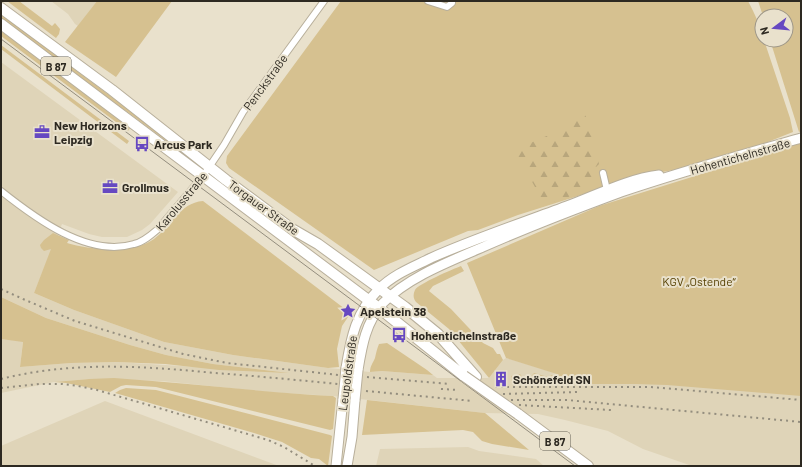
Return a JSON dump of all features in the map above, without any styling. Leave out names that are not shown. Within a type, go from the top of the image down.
[{"type":"main road","name":"Torgauer Straße","points":[[1,8],[112,90],[292,229],[318,244],[390,296],[438,334],[476,377],[520,416]]},
{"type":"main road","name":"Torgauer Straße","points":[[1,24],[370,300],[419,338],[464,376],[588,466]]},
{"type":"main road","name":"Hohentichelnstraße","points":[[379,308],[390,296],[410,282],[436,268],[506,237],[593,203],[678,174],[801,138]]},
{"type":"main road","name":"Hohentichelnstraße","points":[[380,289],[395,276],[447,251],[607,190],[650,177],[678,174]]},
{"type":"main road","name":"Leupoldstraße","points":[[336,466],[346,368],[353,330],[359,316],[380,289]]},
{"type":"main road","name":"Leupoldstraße","points":[[347,466],[352,437],[362,344],[366,330],[379,308]]},
{"type":"street","name":"Penckstraße","points":[[210,166],[247,106],[324,1]]},
{"type":"street","points":[[428,1],[446,7],[452,3],[452,1]]},
{"type":"street","name":"Karolusstraße","points":[[1,191],[38,219],[64,234],[90,243],[122,247],[136,244],[149,237],[158,229],[210,166]]},
{"type":"street","points":[[603,173],[607,190]]},
{"type":"shaded area","points":[[51,1],[97,1],[78,26],[68,14]]},
{"type":"shaded area","points":[[1,62],[178,192],[150,224],[142,230],[127,237],[102,237],[62,224],[34,293],[74,310],[164,342],[233,355],[328,368],[433,375],[437,378],[489,378],[506,358],[562,375],[801,389],[801,466],[692,466],[643,449],[608,431],[538,414],[485,413],[333,396],[267,392],[162,381],[89,379],[54,382],[1,393],[1,339],[23,341],[20,367],[71,363],[116,362],[281,372],[213,364],[166,355],[46,318],[1,297]]},
{"type":"shaded area","points":[[105,401],[279,466],[1,466],[1,446]]},
{"type":"shaded area","points":[[468,447],[479,451],[536,459],[544,466],[376,466],[380,449]]},
{"type":"green space","points":[[7,1],[19,1],[52,26],[55,23],[60,29],[59,34],[56,38]]},
{"type":"green space","points":[[97,1],[172,1],[116,77],[65,42]]},
{"type":"green space","points":[[341,1],[748,1],[754,13],[754,48],[767,48],[790,118],[793,132],[760,145],[684,168],[641,176],[518,215],[478,230],[468,231],[374,270],[229,168],[226,163],[227,156]]},
{"type":"green space","points":[[758,1],[801,1],[801,131],[799,132],[773,48],[794,48],[794,8],[760,8]]},
{"type":"green space","points":[[1,14],[189,155],[189,158],[126,111],[105,99],[1,22]]},
{"type":"green space","points":[[1,31],[130,128],[128,131],[1,36]]},
{"type":"green space","points":[[1,45],[129,141],[127,144],[1,49]]},
{"type":"green space","points":[[576,111],[582,111],[593,136],[599,164],[595,168],[596,181],[590,190],[543,205],[540,203],[534,185],[521,167],[516,149],[549,135],[556,134],[563,128]]},
{"type":"green space","name":"KGV „Ostende“","points":[[801,143],[801,396],[667,385],[512,384],[511,376],[520,374],[523,378],[529,379],[534,373],[548,377],[552,375],[560,375],[506,358],[467,263],[599,206]]},
{"type":"green space","points":[[203,201],[345,309],[348,317],[342,326],[337,349],[339,367],[328,368],[233,355],[164,342],[74,310],[34,293],[51,249],[44,251],[40,245],[53,233],[69,240],[67,243],[87,247],[99,249],[124,249],[135,247],[154,239],[181,211],[188,206]]},
{"type":"green space","points":[[461,266],[464,271],[433,286],[429,291],[451,309],[483,343],[493,348],[497,354],[500,354],[503,360],[489,378],[449,329],[416,302],[414,298],[415,290],[422,284]]},
{"type":"green space","points":[[1,297],[46,318],[166,355],[213,364],[289,373],[219,370],[165,364],[116,362],[71,363],[20,367],[23,342],[1,339]]},
{"type":"green space","points":[[387,343],[433,375],[382,371],[370,372],[379,344]]},
{"type":"green space","points":[[114,378],[333,396],[336,398],[333,429],[330,430],[156,387],[126,385],[110,392],[54,382]]},
{"type":"green space","points":[[126,388],[156,390],[330,435],[332,436],[328,466],[319,459],[311,458],[282,442],[115,393]]},
{"type":"green space","points":[[367,400],[485,413],[529,450],[482,441],[473,432],[463,430],[362,435]]},
{"type":"tram line","points":[[1,39],[575,466]]},
{"type":"railway","points":[[1,289],[75,321],[183,354],[227,363],[339,375]]},
{"type":"railway","points":[[1,379],[55,369],[81,367],[134,367],[161,368],[338,384]]},
{"type":"railway","points":[[367,377],[450,384]]},
{"type":"railway","points":[[1,388],[39,384],[62,384],[97,390],[268,440],[284,447],[315,466]]},
{"type":"railway","points":[[495,387],[651,387],[801,400]]},
{"type":"railway","points":[[441,389],[458,390]]},
{"type":"railway","points":[[366,391],[473,401]]},
{"type":"railway","points":[[503,394],[577,392]]},
{"type":"railway","points":[[511,400],[567,400],[801,422]]},
{"type":"railway","points":[[519,405],[611,410]]},
{"type":"place","name":"New Horizons Leipzig","points":[[42,132]]},
{"type":"place","name":"Arcus Park","points":[[142,144]]},
{"type":"place","name":"Grollmus","points":[[110,187]]},
{"type":"place","name":"Apelstein 38","points":[[348,311]]},
{"type":"place","name":"Hohentichelnstraße","points":[[399,335]]},
{"type":"place","name":"Schönefeld SN","points":[[501,379]]}]
